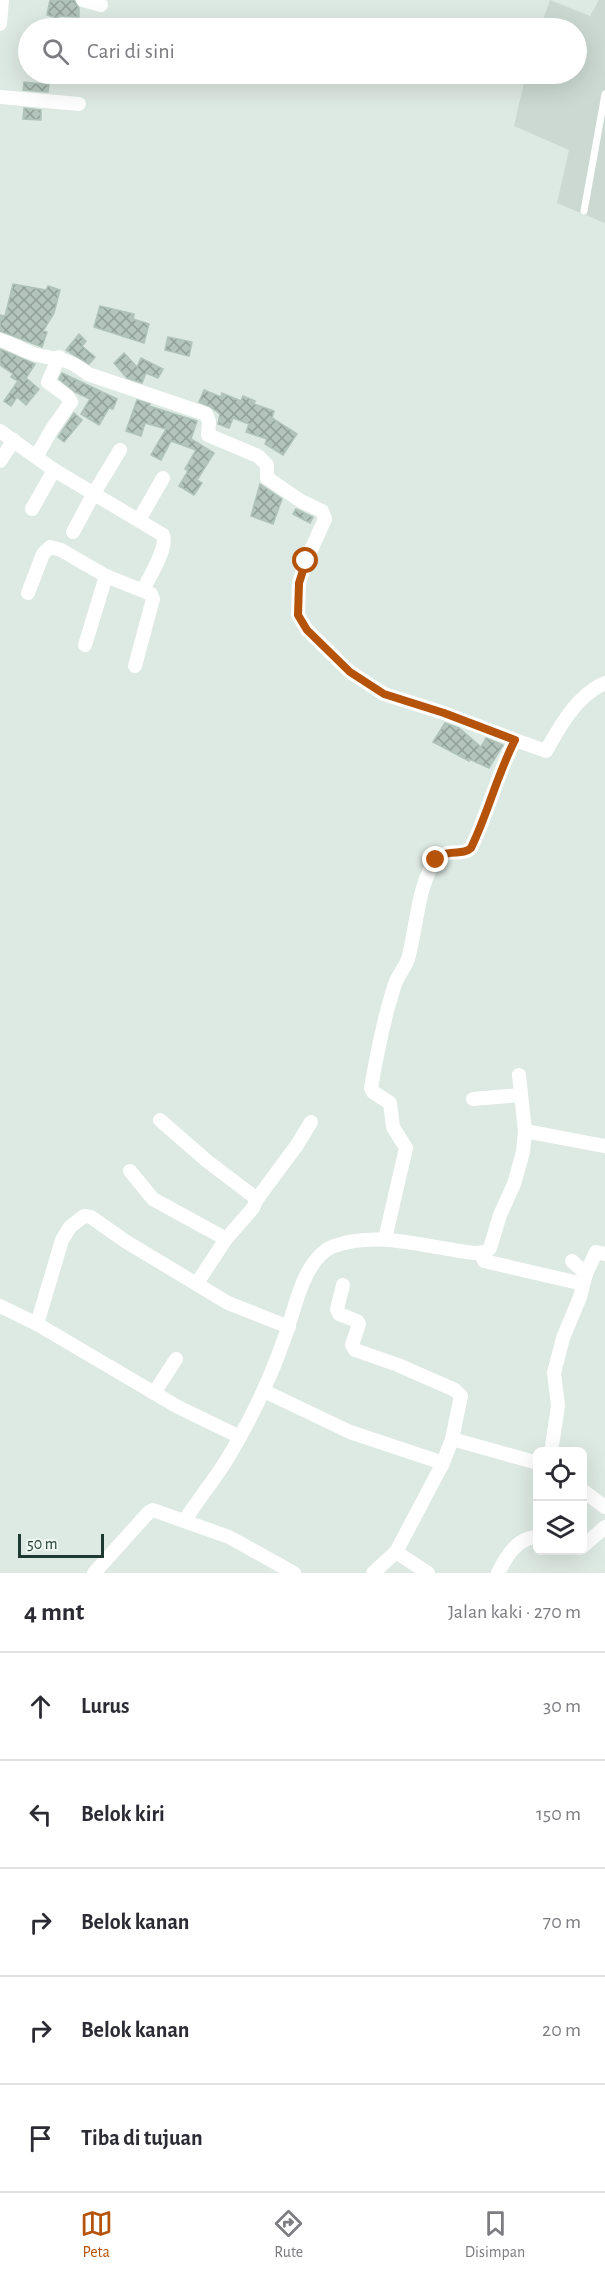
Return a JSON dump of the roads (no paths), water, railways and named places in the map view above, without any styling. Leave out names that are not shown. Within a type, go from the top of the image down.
[{"type":"street","points":[[0,24],[2,0]]},
{"type":"street","points":[[83,0],[101,5]]},
{"type":"street","points":[[0,97],[79,104]]},
{"type":"street","points":[[0,340],[33,353],[59,357],[76,364],[88,374],[133,391],[204,412],[208,417],[208,435],[258,456],[267,465],[267,478],[301,501],[322,511],[325,522],[306,561],[299,583],[298,615],[307,630],[350,672],[384,694],[444,713],[546,751],[564,720],[579,702],[605,683]]},
{"type":"street","points":[[36,457],[71,402],[68,396],[48,382],[59,357]]},
{"type":"street","points":[[0,431],[54,470],[158,530],[165,539],[156,565],[143,590]]},
{"type":"street","points":[[0,461],[14,440]]},
{"type":"street","points":[[74,532],[120,450]]},
{"type":"street","points":[[32,508],[54,470]]},
{"type":"street","points":[[139,520],[163,478]]},
{"type":"street","points":[[28,593],[43,554],[50,547],[61,550],[106,576],[151,594],[153,599],[135,666]]},
{"type":"street","points":[[85,645],[106,576]]},
{"type":"street","points":[[385,1239],[407,1153],[393,1126],[390,1103],[371,1090],[393,993],[408,960],[419,906],[432,866],[440,856],[447,852],[465,852],[471,848],[491,802],[502,766],[515,740]]},
{"type":"street","points":[[185,1520],[229,1458],[264,1391],[303,1283],[317,1258],[324,1251],[332,1246],[354,1241],[385,1239],[422,1246],[486,1252],[514,1184],[523,1152],[525,1131],[519,1075]]},
{"type":"street","points":[[473,1099],[520,1095]]},
{"type":"street","points":[[160,1120],[207,1161],[257,1199]]},
{"type":"street","points":[[197,1283],[226,1239],[253,1208],[257,1199],[297,1145],[310,1122]]},
{"type":"street","points":[[525,1131],[605,1146]]},
{"type":"street","points":[[130,1171],[153,1198],[226,1239]]},
{"type":"street","points":[[37,1324],[62,1240],[70,1227],[84,1216],[91,1217],[125,1241],[228,1303],[289,1327]]},
{"type":"street","points":[[552,1447],[558,1406],[554,1373],[563,1338],[596,1252],[605,1254]]},
{"type":"street","points":[[481,1253],[484,1261],[585,1279]]},
{"type":"street","points":[[572,1261],[585,1279]]},
{"type":"street","points":[[343,1286],[337,1309],[339,1314],[359,1323],[352,1345],[355,1350],[398,1365],[455,1390],[461,1396],[452,1439],[442,1463],[396,1552],[373,1573]]},
{"type":"street","points":[[0,1306],[37,1324],[178,1407],[240,1437]]},
{"type":"street","points":[[154,1393],[176,1359]]},
{"type":"street","points":[[264,1391],[350,1432],[442,1463]]},
{"type":"street","points":[[452,1439],[533,1462]]},
{"type":"street","points":[[587,1494],[605,1507]]},
{"type":"street","points":[[94,1573],[151,1511],[185,1520],[229,1537],[294,1573]]},
{"type":"street","points":[[587,1543],[605,1527]]},
{"type":"street","points":[[498,1573],[513,1548],[533,1537]]},
{"type":"street","points":[[396,1552],[428,1573]]},
{"type":"lane","points":[[584,211],[605,94]]}]
